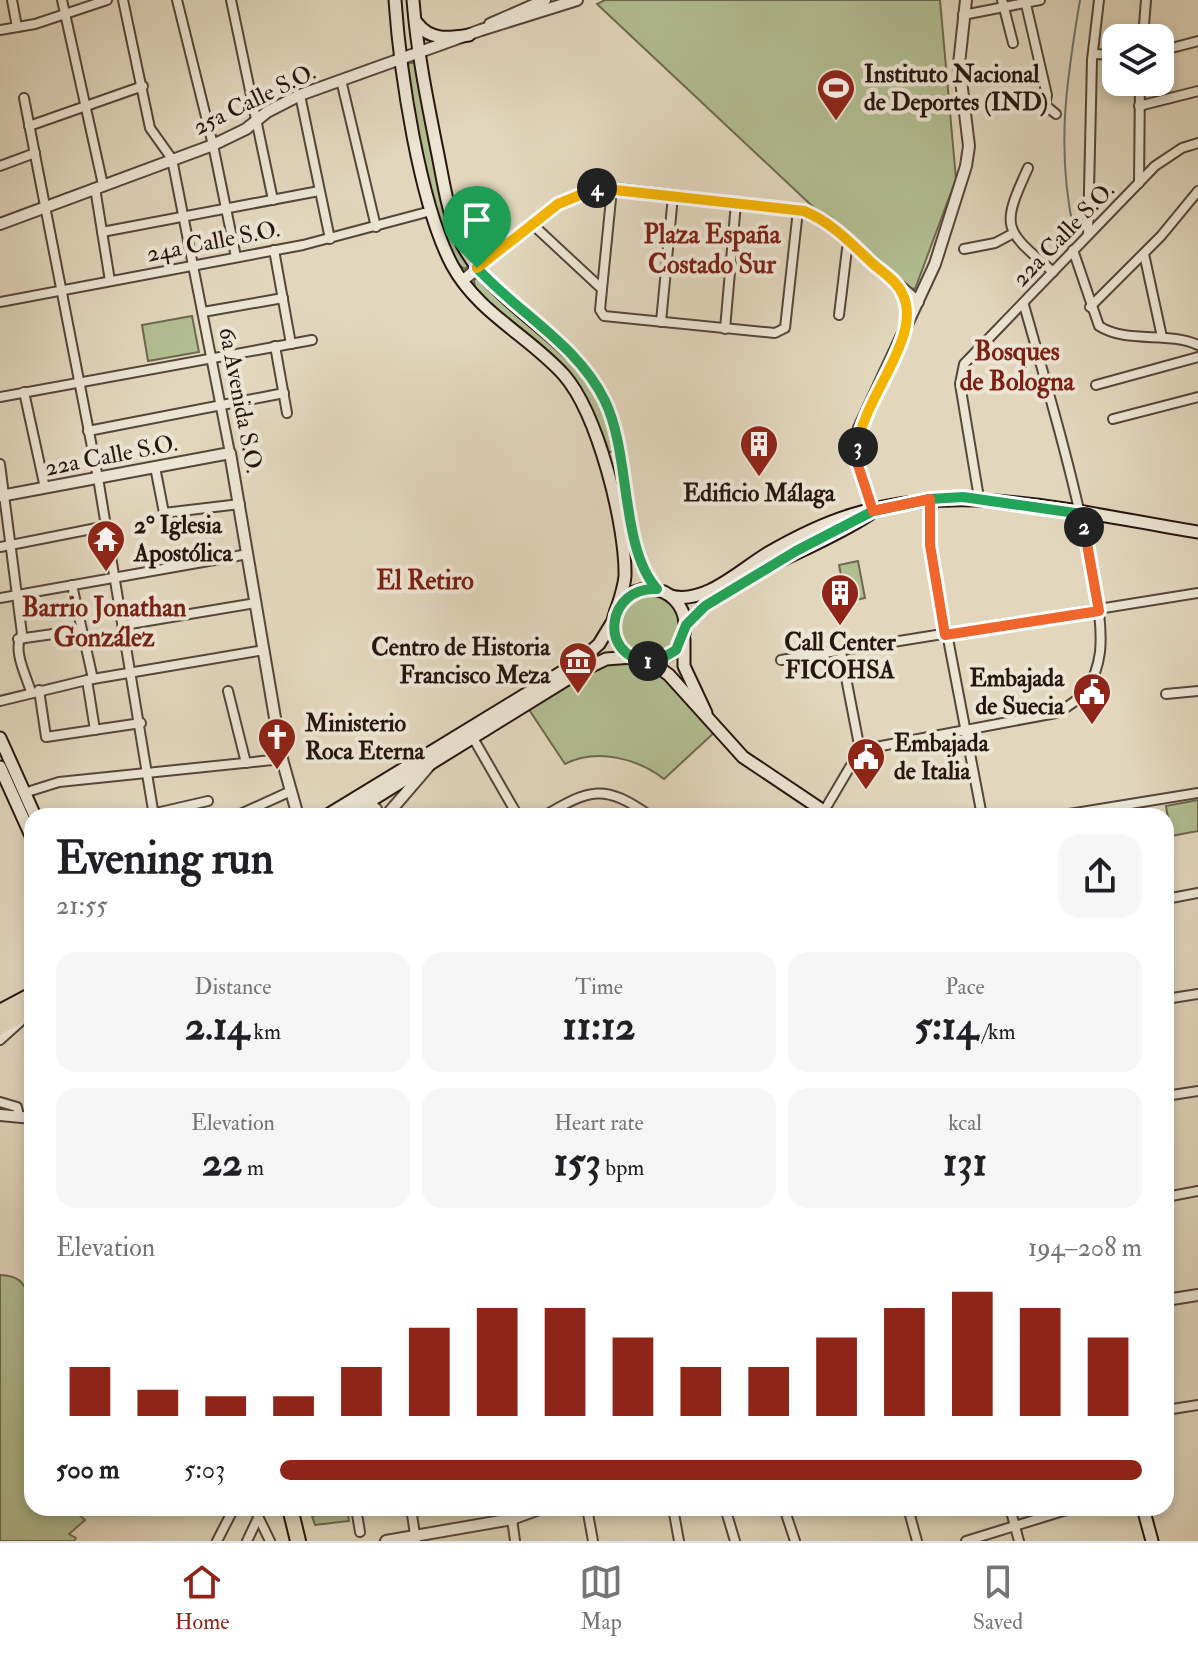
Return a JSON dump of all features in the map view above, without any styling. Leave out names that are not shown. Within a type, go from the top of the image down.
[{"type":"highway","points":[[0,1012],[24,999]]},
{"type":"highway","points":[[0,1027],[24,1014]]},
{"type":"highway","points":[[292,1516],[298,1541]]},
{"type":"main road","points":[[395,0],[401,59],[431,211],[442,243],[462,281],[489,310],[564,375],[593,423],[607,468],[624,569],[615,616],[618,644],[633,657]]},
{"type":"main road","points":[[413,0],[419,53],[449,206],[458,236],[477,268],[498,291],[577,360],[604,399],[618,441],[640,565],[657,589],[683,598],[705,593],[797,538],[854,514],[930,499],[979,498],[1198,532]]},
{"type":"main road","points":[[415,19],[433,36],[469,35]]},
{"type":"main road","points":[[650,661],[671,654],[685,631],[714,600],[796,551],[873,511]]},
{"type":"main road","points":[[347,808],[431,764],[474,731],[593,651],[631,594],[657,589]]},
{"type":"main road","points":[[671,596],[682,609],[684,666],[708,721]]},
{"type":"main road","points":[[347,808],[587,667],[611,658],[633,657],[650,661],[669,675],[743,757],[818,808]]},
{"type":"main road","points":[[0,738],[31,808]]},
{"type":"main road","points":[[0,767],[24,820]]},
{"type":"main road","points":[[1145,1516],[1152,1541]]},
{"type":"street","points":[[12,0],[17,27]]},
{"type":"street","points":[[62,0],[86,106],[110,281]]},
{"type":"street","points":[[0,30],[107,0]]},
{"type":"street","name":"6a Avenida S.O.","points":[[123,0],[150,128],[172,159],[240,504],[282,759],[296,808]]},
{"type":"street","points":[[177,0],[213,145],[236,257]]},
{"type":"street","points":[[231,0],[273,200]]},
{"type":"street","name":"25a Calle S.O.","points":[[0,224],[213,145],[246,129],[300,95],[469,35],[545,0]]},
{"type":"street","name":"25a Calle S.O.","points":[[481,30],[577,0]]},
{"type":"street","points":[[873,511],[857,462],[859,428],[907,329],[948,230],[966,166],[969,146],[959,64],[966,0]]},
{"type":"street","points":[[963,15],[1003,4],[1040,0]]},
{"type":"street","points":[[1088,234],[1087,183],[1093,54],[1099,0]]},
{"type":"street","points":[[1144,24],[1146,0]]},
{"type":"street","points":[[1026,1],[1047,95],[1045,105],[1056,114]]},
{"type":"street","points":[[1003,4],[1013,43]]},
{"type":"street","points":[[1174,47],[1198,41]]},
{"type":"street","points":[[1093,54],[1102,54]]},
{"type":"street","points":[[341,80],[376,227]]},
{"type":"street","points":[[29,126],[143,86]]},
{"type":"street","points":[[1139,106],[1198,91]]},
{"type":"street","points":[[300,95],[330,239]]},
{"type":"street","points":[[1139,96],[1139,184]]},
{"type":"street","points":[[24,98],[107,526],[153,808]]},
{"type":"street","name":"22a Calle S.O.","points":[[979,498],[960,384],[964,364],[1155,166],[1182,148],[1198,143]]},
{"type":"street","points":[[0,166],[35,153]]},
{"type":"street","points":[[1028,168],[1012,203],[1009,225],[1012,234],[1053,272]]},
{"type":"street","points":[[462,281],[531,223],[579,192],[598,187],[798,210],[818,217],[918,302]]},
{"type":"street","points":[[612,189],[600,310],[604,316],[775,333],[785,328],[798,210]]},
{"type":"street","points":[[102,232],[319,191]]},
{"type":"street","points":[[1090,307],[1144,254],[1198,191]]},
{"type":"street","points":[[661,322],[673,196]]},
{"type":"street","points":[[725,329],[736,203]]},
{"type":"street","name":"24a Calle S.O.","points":[[0,302],[330,239],[431,211]]},
{"type":"street","points":[[531,223],[602,289]]},
{"type":"street","points":[[964,249],[995,243],[1012,234]]},
{"type":"street","points":[[839,315],[847,249],[852,244]]},
{"type":"street","points":[[274,250],[291,344]]},
{"type":"street","points":[[1073,250],[1099,326],[1106,330],[1198,345]]},
{"type":"street","points":[[1144,254],[1162,337]]},
{"type":"street","points":[[901,290],[907,308],[907,329]]},
{"type":"street","points":[[203,312],[283,298]]},
{"type":"street","points":[[860,750],[1056,713],[1075,704],[1086,692],[1094,675],[1100,654],[1099,611],[1082,514],[1024,305]]},
{"type":"street","points":[[0,397],[312,340]]},
{"type":"street","points":[[275,346],[287,413]]},
{"type":"street","points":[[1096,385],[1198,357]]},
{"type":"street","points":[[24,392],[45,488]]},
{"type":"street","points":[[88,431],[284,393]]},
{"type":"street","points":[[1113,419],[1198,397]]},
{"type":"street","name":"22a Calle S.O.","points":[[3,495],[230,453]]},
{"type":"street","points":[[0,464],[13,545],[22,634],[18,639],[19,654],[35,691],[46,737],[141,723]]},
{"type":"street","points":[[155,467],[164,513],[240,504]]},
{"type":"street","points":[[930,499],[930,545],[980,808]]},
{"type":"street","points":[[0,547],[107,526]]},
{"type":"street","points":[[0,598],[248,554]]},
{"type":"street","points":[[72,585],[90,679],[95,730]]},
{"type":"street","points":[[781,660],[1198,593]]},
{"type":"street","points":[[124,625],[256,603]]},
{"type":"street","points":[[18,639],[81,630]]},
{"type":"street","points":[[0,701],[90,679],[264,650]]},
{"type":"street","points":[[830,808],[860,750],[841,652]]},
{"type":"street","points":[[228,691],[246,763]]},
{"type":"street","points":[[1166,694],[1198,691]]},
{"type":"street","points":[[474,731],[514,808]]},
{"type":"street","points":[[24,793],[59,782],[282,759]]},
{"type":"street","points":[[393,808],[431,764]]},
{"type":"street","points":[[254,808],[291,791]]},
{"type":"street","points":[[558,808],[580,796],[604,793],[623,797],[639,808]]},
{"type":"street","points":[[1138,808],[1198,793]]},
{"type":"street","points":[[362,799],[376,808]]},
{"type":"street","points":[[181,808],[208,801]]},
{"type":"street","points":[[1174,898],[1198,893]]},
{"type":"street","points":[[1174,998],[1198,994]]},
{"type":"street","points":[[0,1040],[24,1018]]},
{"type":"street","points":[[1174,1095],[1198,1091]]},
{"type":"street","points":[[0,1096],[18,1109],[19,1116]]},
{"type":"street","points":[[0,1102],[12,1104]]},
{"type":"street","points":[[0,1115],[24,1117]]},
{"type":"street","points":[[1174,1196],[1198,1191]]},
{"type":"street","points":[[1174,1299],[1198,1295]]},
{"type":"street","points":[[1174,1409],[1198,1405]]},
{"type":"street","points":[[217,1541],[230,1516]]},
{"type":"street","points":[[257,1516],[270,1541]]},
{"type":"street","points":[[357,1516],[360,1532]]},
{"type":"street","points":[[412,1516],[416,1539]]},
{"type":"street","points":[[386,1541],[416,1539],[520,1516]]},
{"type":"street","points":[[588,1516],[593,1541]]},
{"type":"street","points":[[674,1516],[679,1541]]},
{"type":"street","points":[[727,1516],[735,1541]]},
{"type":"street","points":[[787,1516],[795,1541]]},
{"type":"street","points":[[910,1516],[917,1541]]},
{"type":"street","points":[[1012,1516],[1019,1541]]},
{"type":"street","points":[[966,1541],[1047,1516]]},
{"type":"street","points":[[247,1541],[258,1519]]},
{"type":"street","points":[[512,1519],[515,1541]]},
{"type":"green space","name":"Instituto Nacional de Deportes (IND)","points":[[605,0],[940,0],[956,179],[915,289],[810,204],[597,4]]},
{"type":"green space","points":[[409,63],[417,63],[447,211],[469,265],[465,269],[454,258],[435,209],[407,69]]},
{"type":"green space","points":[[480,278],[545,333],[585,375],[600,399],[610,424],[613,452],[609,452],[591,410],[569,378],[481,297],[474,279]]},
{"type":"green space","points":[[192,316],[199,352],[148,361],[142,325]]},
{"type":"green space","points":[[858,561],[865,598],[846,602],[839,565]]},
{"type":"green space","points":[[649,594],[661,596],[671,603],[678,613],[678,637],[671,647],[661,654],[649,656],[637,654],[627,647],[620,637],[618,625],[620,613],[627,603],[637,596]]},
{"type":"green space","points":[[633,657],[650,661],[717,730],[664,779],[629,761],[603,756],[577,759],[565,764],[526,705],[577,673]]},
{"type":"green space","points":[[1198,800],[1198,831],[1174,835],[1174,808],[1166,806]]},
{"type":"green space","points":[[0,1275],[13,1277],[24,1287],[24,1516],[80,1516],[85,1520],[69,1534],[76,1538],[74,1541],[0,1541]]},
{"type":"green space","points":[[312,1516],[348,1516],[349,1521],[315,1525]]},
{"type":"waterway","points":[[1074,232],[1064,144],[1080,0]]},
{"type":"place","name":"Instituto Nacional de Deportes (IND)","points":[[836,122]]},
{"type":"place","name":"Edificio Málaga","points":[[759,478]]},
{"type":"place","name":"2° Iglesia Apostólica","points":[[106,573]]},
{"type":"place","name":"Call Center FICOHSA","points":[[840,627]]},
{"type":"place","name":"Centro de Historia Francisco Meza","points":[[578,695]]},
{"type":"place","name":"Embajada de Suecia","points":[[1092,726]]},
{"type":"place","name":"Ministerio Roca Eterna","points":[[277,771]]},
{"type":"place","name":"Embajada de Italia","points":[[866,791]]},
{"type":"district","name":"Plaza España Costado Sur","points":[[712,249]]},
{"type":"district","name":"Bosques de Bologna","points":[[1017,366]]},
{"type":"district","name":"El Retiro","points":[[425,580]]},
{"type":"district","name":"Barrio Jonathan González","points":[[104,622]]},
{"type":"route","points":[[477,268],[498,291],[577,360],[604,399],[618,441],[640,565],[646,578],[657,589],[631,594],[616,611],[614,635],[624,652],[633,657],[650,661],[671,654],[679,646],[686,625],[699,610],[796,551],[856,523],[873,511],[930,499],[963,497],[1001,500],[1082,514],[1099,611],[945,635],[930,545],[930,499],[888,507],[873,511],[857,462],[859,428],[907,329],[905,300],[901,290],[818,217],[804,211],[598,187],[579,192],[558,204],[477,268]]}]
